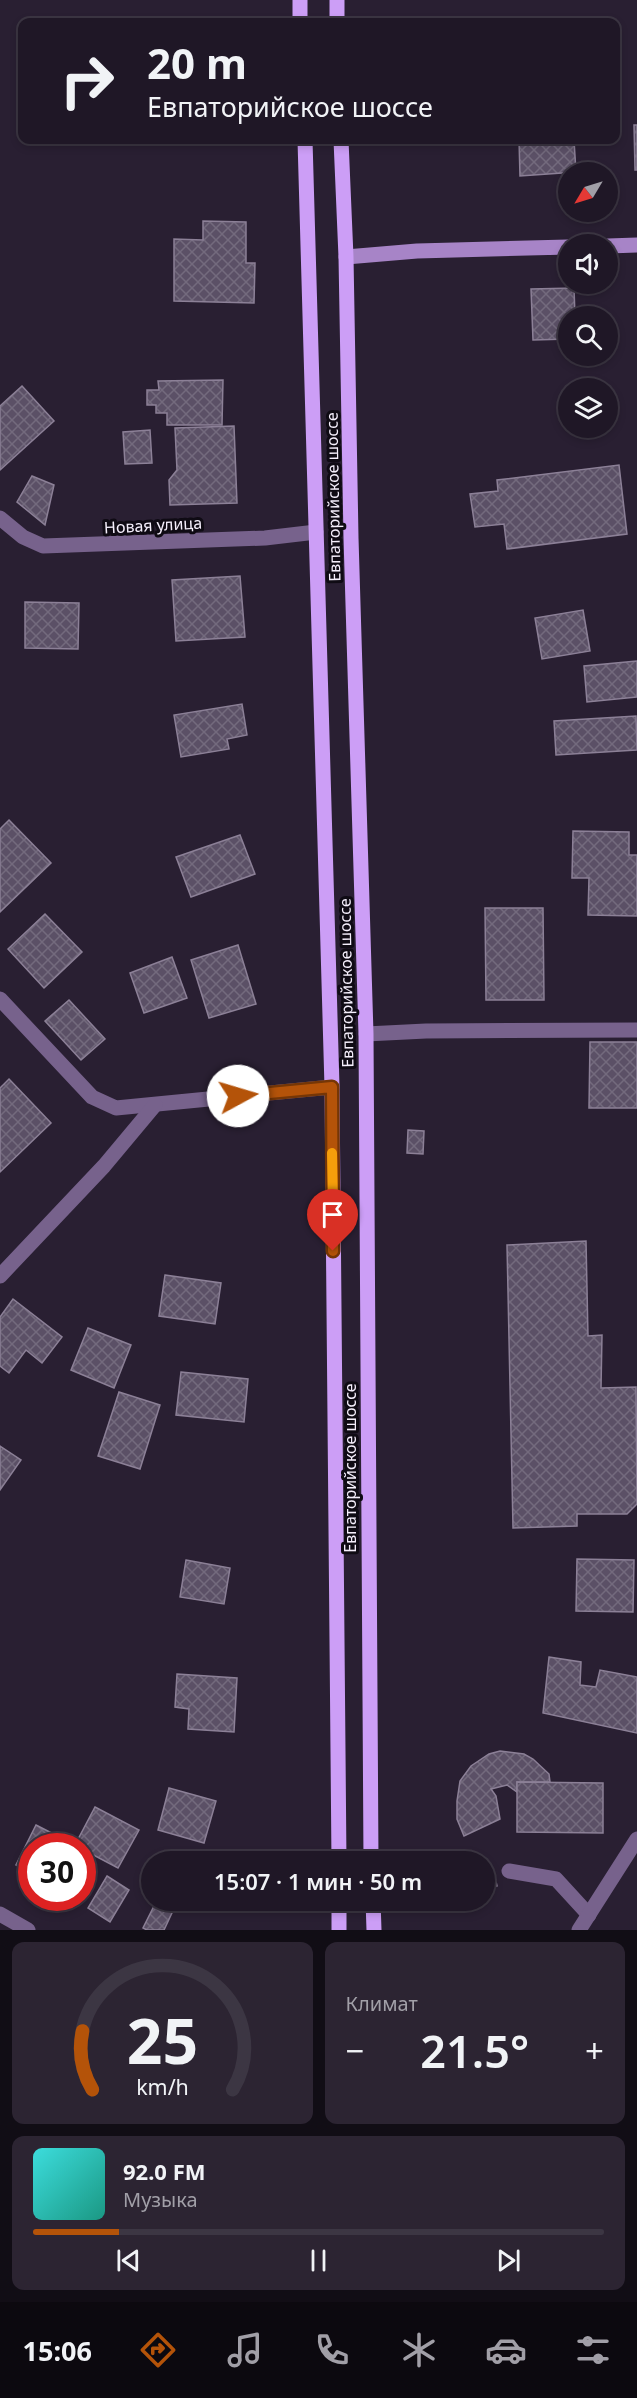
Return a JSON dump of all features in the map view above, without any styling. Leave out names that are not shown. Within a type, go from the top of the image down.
[{"type":"main road","points":[[300,0],[300,18]]},
{"type":"main road","points":[[337,0],[337,18]]},
{"type":"main road","name":"Евпаторийское шоссе","points":[[304,144],[332,1087],[339,1851]]},
{"type":"main road","name":"Евпаторийское шоссе","points":[[341,144],[366,1034],[371,1851]]},
{"type":"main road","points":[[339,1911],[339,1930]]},
{"type":"main road","points":[[373,1911],[374,1930]]},
{"type":"street","points":[[618,246],[637,245]]},
{"type":"street","points":[[346,256],[417,251],[558,247]]},
{"type":"street","name":"Новая улица","points":[[0,518],[23,537],[43,546],[266,538],[316,532]]},
{"type":"street","points":[[0,999],[92,1097],[116,1108],[332,1087]]},
{"type":"street","points":[[366,1034],[426,1031],[637,1030]]},
{"type":"street","points":[[0,1276],[104,1166],[155,1105]]},
{"type":"street","points":[[579,1930],[637,1839]]},
{"type":"street","points":[[509,1871],[556,1879],[589,1915]]},
{"type":"street","points":[[0,1914],[28,1930]]},
{"type":"building","points":[[634,125],[637,125],[637,170],[635,170]]},
{"type":"building","points":[[519,144],[574,144],[575,162],[558,162],[558,173],[520,176]]},
{"type":"building","points":[[203,221],[246,222],[246,263],[255,263],[254,303],[174,301],[174,239],[203,240]]},
{"type":"building","points":[[558,288],[558,294],[574,294],[575,306],[558,306],[558,339],[533,340],[531,289]]},
{"type":"building","points":[[223,380],[222,425],[167,425],[167,413],[156,413],[156,405],[147,405],[147,390],[159,390],[158,381]]},
{"type":"building","points":[[22,386],[54,421],[0,470],[0,406]]},
{"type":"building","points":[[234,426],[237,503],[170,505],[169,480],[177,470],[175,428]]},
{"type":"building","points":[[150,430],[152,463],[125,464],[123,432]]},
{"type":"building","points":[[619,465],[627,534],[507,549],[504,524],[475,527],[470,494],[498,491],[497,480]]},
{"type":"building","points":[[32,476],[54,485],[45,525],[17,502]]},
{"type":"building","points":[[240,576],[245,637],[176,641],[172,580]]},
{"type":"building","points":[[25,602],[79,603],[78,649],[25,648]]},
{"type":"building","points":[[583,610],[590,651],[542,659],[535,618]]},
{"type":"building","points":[[637,661],[637,697],[587,702],[584,666]]},
{"type":"building","points":[[242,704],[247,735],[227,739],[229,749],[181,757],[174,715]]},
{"type":"building","points":[[636,716],[637,750],[556,755],[554,721]]},
{"type":"building","points":[[9,820],[51,863],[0,912],[0,829]]},
{"type":"building","points":[[573,831],[629,832],[629,855],[637,855],[637,916],[588,915],[589,878],[572,878]]},
{"type":"building","points":[[240,835],[255,874],[191,897],[176,857]]},
{"type":"building","points":[[485,908],[543,908],[544,1000],[486,1000]]},
{"type":"building","points":[[45,914],[82,952],[44,988],[8,949]]},
{"type":"building","points":[[238,945],[256,1004],[209,1018],[191,960]]},
{"type":"building","points":[[172,957],[187,998],[144,1013],[130,973]]},
{"type":"building","points":[[69,1000],[105,1039],[81,1060],[45,1021]]},
{"type":"building","points":[[590,1042],[637,1042],[637,1108],[589,1108]]},
{"type":"building","points":[[9,1079],[51,1123],[0,1172],[0,1088]]},
{"type":"building","points":[[408,1130],[424,1131],[423,1154],[407,1153]]},
{"type":"building","points":[[586,1241],[588,1336],[602,1335],[601,1388],[636,1387],[637,1504],[627,1514],[577,1514],[577,1526],[513,1528],[507,1245]]},
{"type":"building","points":[[165,1275],[221,1283],[215,1324],[159,1316]]},
{"type":"building","points":[[13,1299],[62,1337],[42,1363],[26,1350],[9,1373],[0,1366],[0,1317]]},
{"type":"building","points":[[88,1328],[131,1345],[114,1388],[71,1370]]},
{"type":"building","points":[[181,1372],[248,1379],[244,1422],[176,1415]]},
{"type":"building","points":[[119,1392],[160,1405],[140,1469],[98,1456]]},
{"type":"building","points":[[0,1446],[21,1460],[0,1490]]},
{"type":"building","points":[[577,1559],[634,1560],[633,1612],[576,1611]]},
{"type":"building","points":[[186,1560],[230,1568],[224,1604],[180,1597]]},
{"type":"building","points":[[549,1657],[581,1662],[580,1685],[596,1687],[600,1670],[637,1677],[637,1733],[543,1713]]},
{"type":"building","points":[[177,1674],[237,1678],[234,1732],[188,1729],[189,1709],[175,1707]]},
{"type":"building","points":[[500,1751],[524,1754],[533,1759],[549,1774],[550,1782],[517,1782],[517,1792],[507,1785],[491,1789],[496,1796],[500,1819],[464,1836],[457,1819],[460,1781],[471,1766],[489,1754]]},
{"type":"building","points":[[517,1782],[603,1783],[603,1833],[517,1832]]},
{"type":"building","points":[[169,1788],[216,1801],[204,1843],[158,1830]]},
{"type":"building","points":[[95,1807],[139,1830],[118,1868],[96,1856],[96,1833],[81,1833]]},
{"type":"building","points":[[36,1825],[52,1833],[32,1833]]},
{"type":"building","points":[[107,1876],[129,1890],[110,1922],[93,1911],[96,1911],[96,1895]]},
{"type":"building","points":[[152,1911],[173,1911],[164,1930],[143,1928]]},
{"type":"slow traffic","points":[[332,1153],[333,1205]]},
{"type":"route","points":[[238,1096],[332,1087],[333,1251]]}]
